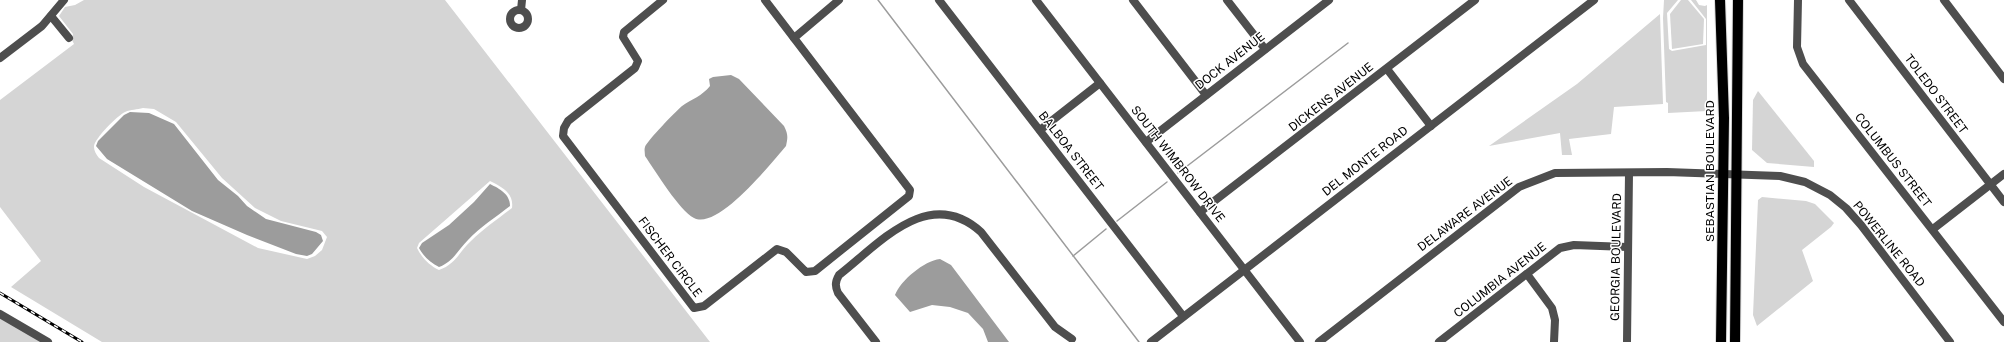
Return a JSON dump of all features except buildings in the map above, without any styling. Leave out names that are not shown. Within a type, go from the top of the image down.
[{"type":"main road","name":"SEBASTIAN BOULEVARD","points":[[1720,0],[1724,118],[1721,342]]},
{"type":"main road","points":[[1736,342],[1738,0]]},
{"type":"street","points":[[0,58],[42,26],[64,0]]},
{"type":"street","points":[[521,10],[522,0]]},
{"type":"street","name":"FISCHER CIRCLE","points":[[663,0],[624,32],[623,37],[638,61],[635,68],[568,122],[564,128],[563,136],[694,308],[704,306],[777,250],[786,252],[806,272],[814,271],[909,196],[910,190],[764,0]]},
{"type":"street","points":[[794,38],[839,0]]},
{"type":"street","name":"BALBOA STREET","points":[[939,0],[1183,316]]},
{"type":"street","name":"SOUTH WIMBROW DRIVE","points":[[1036,0],[1300,342]]},
{"type":"street","points":[[1133,0],[1206,95]]},
{"type":"street","points":[[1227,0],[1265,49]]},
{"type":"street","name":"DOCK AVENUE","points":[[1146,142],[1265,49],[1319,3],[1329,0]]},
{"type":"street","name":"DICKENS AVENUE","points":[[1200,212],[1475,0]]},
{"type":"street","name":"DEL MONTE ROAD","points":[[1151,342],[1243,269],[1594,0]]},
{"type":"street","name":"COLUMBUS STREET","points":[[1798,0],[1796,47],[1803,64],[2004,322]]},
{"type":"street","name":"TOLEDO STREET","points":[[1849,0],[2004,202]]},
{"type":"street","points":[[1948,1],[2004,79]]},
{"type":"street","points":[[51,16],[69,38]]},
{"type":"street","points":[[1387,69],[1431,126]]},
{"type":"street","points":[[1040,130],[1100,82]]},
{"type":"street","name":"DELAWARE AVENUE","points":[[1319,342],[1519,187],[1555,173],[1723,174]]},
{"type":"street","name":"GEORGIA BOULEVARD","points":[[1627,342],[1629,173]]},
{"type":"street","name":"POWERLINE ROAD","points":[[1723,174],[1780,176],[1805,182],[1830,195],[1846,208],[1861,225],[1950,342]]},
{"type":"street","points":[[1933,229],[2004,174]]},
{"type":"street","points":[[876,342],[838,293],[835,287],[836,281],[839,276],[901,226],[912,220],[928,215],[938,214],[960,219],[982,232],[1055,328],[1072,339]]},
{"type":"street","name":"COLUMBIA AVENUE","points":[[1439,342],[1560,248],[1574,245],[1627,247]]},
{"type":"street","points":[[1527,274],[1552,308],[1554,342]]},
{"type":"street","points":[[0,314],[48,342]]},
{"type":"shaded area","points":[[84,0],[445,0],[710,342],[102,342],[11,287],[41,261],[0,207],[0,100],[74,44],[72,40],[73,34],[59,16],[65,7],[75,5]],"holes":[[[143,108],[154,109],[176,122],[222,178],[255,208],[281,221],[322,231],[327,237],[322,250],[315,256],[307,259],[258,248],[144,187],[99,158],[94,150],[97,139],[122,114],[130,110]],[[490,181],[503,188],[509,194],[512,208],[486,228],[445,267],[439,270],[429,264],[417,248],[419,243]]]},
{"type":"shaded area","points":[[1664,0],[1678,0],[1667,13],[1669,49],[1672,51],[1706,45],[1706,19],[1691,0],[1696,0],[1699,5],[1707,5],[1707,111],[1668,113],[1668,103],[1666,102],[1663,18]]},
{"type":"shaded area","points":[[1681,0],[1688,0],[1704,19],[1703,44],[1672,49],[1670,14]]},
{"type":"shaded area","points":[[1660,14],[1663,104],[1614,107],[1611,134],[1569,139],[1572,155],[1562,155],[1560,133],[1489,146],[1577,84]]},
{"type":"shaded area","points":[[731,75],[739,79],[784,126],[787,136],[786,146],[744,193],[730,205],[717,214],[704,219],[694,218],[688,214],[661,181],[645,156],[645,147],[656,133],[682,106],[700,95],[710,86],[709,79],[713,77]]},
{"type":"shaded area","points":[[1758,91],[1814,161],[1814,167],[1767,163],[1752,150],[1753,100]]},
{"type":"shaded area","points":[[130,112],[149,113],[174,124],[218,180],[238,196],[247,206],[266,219],[316,232],[321,235],[323,241],[312,254],[307,256],[296,254],[192,211],[107,159],[96,146],[98,141],[124,115]]},
{"type":"shaded area","points":[[490,184],[501,190],[506,195],[510,202],[510,206],[488,222],[444,265],[439,267],[433,263],[419,248],[422,243],[449,225],[474,202]]},
{"type":"shaded area","points":[[1762,197],[1806,201],[1815,204],[1834,223],[1802,250],[1813,281],[1757,326],[1753,315],[1758,200]]},
{"type":"shaded area","points":[[940,259],[951,265],[1009,342],[988,342],[983,329],[968,313],[950,307],[932,305],[910,312],[895,295],[902,283],[920,267]]},
{"type":"shaded area","points":[[0,317],[42,342],[0,342]]},
{"type":"waterway","points":[[878,0],[1139,342]]},
{"type":"waterway","points":[[1178,173],[1348,43]]},
{"type":"waterway","points":[[1117,221],[1167,182]]},
{"type":"waterway","points":[[1073,256],[1106,229]]},
{"type":"railway","points":[[0,293],[82,342]]}]
